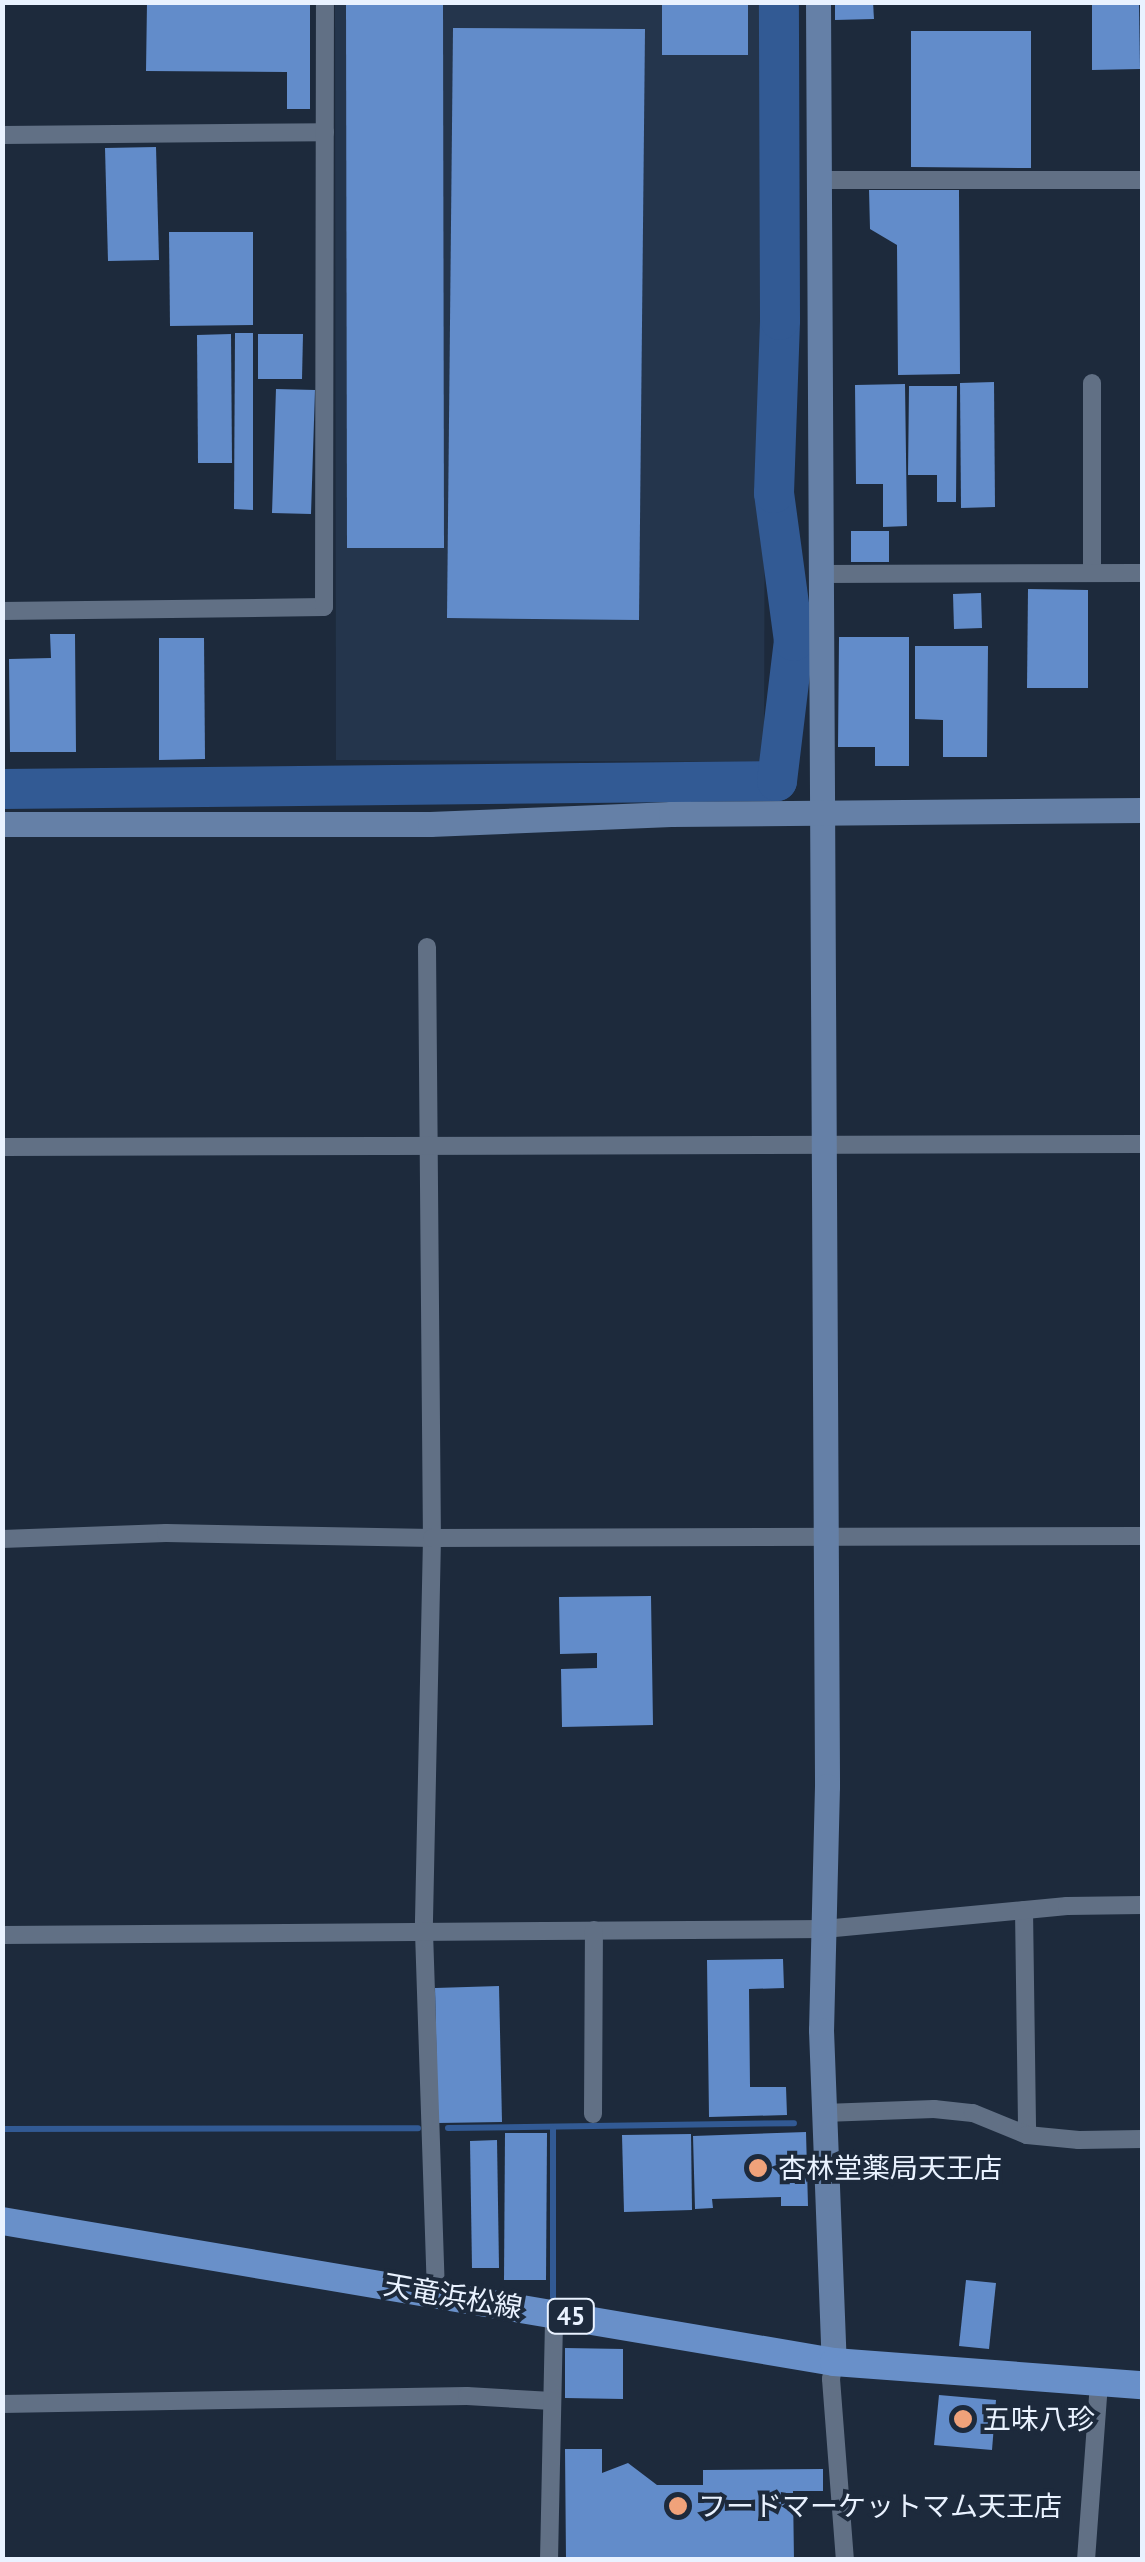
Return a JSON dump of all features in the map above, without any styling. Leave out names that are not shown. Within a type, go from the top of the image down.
[{"type":"main road","name":"天竜浜松線","points":[[2,2220],[834,2362],[1142,2385]]},
{"type":"street","points":[[2,611],[324,607],[326,2]]},
{"type":"street","points":[[818,2],[824,2114],[834,2362],[831,2380],[845,2560]]},
{"type":"street","points":[[2,134],[325,132]]},
{"type":"street","points":[[819,180],[1142,180]]},
{"type":"street","points":[[1092,383],[1092,573]]},
{"type":"street","points":[[821,574],[1142,573]]},
{"type":"street","points":[[2,824],[430,824],[822,811],[1142,810]]},
{"type":"street","points":[[427,946],[432,1538],[424,1932],[436,2293]]},
{"type":"street","points":[[2,1148],[1142,1144]]},
{"type":"street","points":[[2,1538],[166,1533],[432,1538],[1142,1536]]},
{"type":"street","points":[[2,1935],[824,1929],[1024,1910],[1142,1905]]},
{"type":"street","points":[[1024,1910],[1026,2135]]},
{"type":"street","points":[[593,2114],[594,1930]]},
{"type":"street","points":[[824,2114],[934,2109],[973,2113],[1026,2135],[1142,2139]]},
{"type":"street","points":[[549,2560],[554,2313]]},
{"type":"street","points":[[1086,2560],[1099,2382]]},
{"type":"street","points":[[2,2404],[467,2396],[552,2402]]},
{"type":"shaded area","points":[[335,3],[766,3],[764,762],[336,760]]},
{"type":"building","points":[[147,2],[310,2],[310,109],[287,109],[287,72],[146,71]]},
{"type":"building","points":[[346,2],[443,2],[444,548],[347,548]]},
{"type":"building","points":[[662,2],[748,2],[748,55],[662,55]]},
{"type":"building","points":[[835,2],[873,2],[874,19],[835,20]]},
{"type":"building","points":[[1092,2],[1139,2],[1140,69],[1092,70]]},
{"type":"building","points":[[453,28],[645,29],[639,620],[447,618]]},
{"type":"building","points":[[911,31],[1031,31],[1031,168],[911,167]]},
{"type":"building","points":[[156,147],[159,260],[108,261],[105,148]]},
{"type":"building","points":[[869,190],[959,190],[960,374],[898,375],[897,245],[870,229]]},
{"type":"building","points":[[169,232],[253,232],[253,325],[170,326]]},
{"type":"building","points":[[235,333],[253,333],[253,510],[234,509]]},
{"type":"building","points":[[231,334],[232,463],[198,463],[197,335]]},
{"type":"building","points":[[258,334],[303,334],[302,379],[258,379]]},
{"type":"building","points":[[994,382],[995,507],[961,508],[960,383]]},
{"type":"building","points":[[905,384],[907,526],[883,527],[883,484],[856,484],[855,385]]},
{"type":"building","points":[[909,386],[957,386],[956,502],[937,502],[937,475],[908,475]]},
{"type":"building","points":[[276,389],[315,390],[311,514],[272,513]]},
{"type":"building","points":[[851,531],[889,531],[889,562],[851,562]]},
{"type":"building","points":[[1028,589],[1088,590],[1088,688],[1027,688]]},
{"type":"building","points":[[981,593],[982,628],[954,629],[953,594]]},
{"type":"building","points":[[50,634],[75,634],[76,752],[10,752],[9,659],[51,658]]},
{"type":"building","points":[[839,637],[909,637],[909,766],[875,766],[875,747],[838,747]]},
{"type":"building","points":[[159,638],[204,638],[205,759],[159,760]]},
{"type":"building","points":[[915,646],[988,646],[987,757],[943,757],[943,720],[915,719]]},
{"type":"building","points":[[651,1596],[653,1725],[562,1727],[561,1669],[597,1668],[597,1653],[560,1654],[559,1597]]},
{"type":"building","points":[[783,1959],[784,1988],[749,1989],[750,2087],[786,2087],[787,2115],[709,2117],[707,1960]]},
{"type":"building","points":[[499,1986],[502,2122],[438,2123],[435,1988]]},
{"type":"building","points":[[806,2132],[808,2206],[781,2206],[781,2197],[712,2199],[713,2208],[695,2209],[693,2136]]},
{"type":"building","points":[[505,2133],[547,2133],[546,2280],[504,2280]]},
{"type":"building","points":[[691,2134],[692,2210],[624,2212],[622,2135]]},
{"type":"building","points":[[497,2140],[499,2268],[472,2268],[470,2141]]},
{"type":"building","points":[[966,2280],[996,2283],[989,2349],[959,2346]]},
{"type":"building","points":[[565,2348],[623,2349],[623,2399],[565,2398]]},
{"type":"building","points":[[939,2395],[996,2400],[992,2450],[934,2445]]},
{"type":"building","points":[[565,2449],[602,2449],[602,2473],[628,2463],[657,2485],[703,2485],[703,2470],[823,2469],[823,2491],[793,2491],[794,2560],[566,2560]]},
{"type":"waterway","points":[[2,789],[777,781],[794,641],[774,493],[780,320],[779,2]]},
{"type":"waterway","points":[[448,2128],[794,2123]]},
{"type":"waterway","points":[[2,2129],[418,2128]]},
{"type":"waterway","points":[[553,2128],[553,2297]]},
{"type":"place","name":"杏林堂薬局天王店","points":[[758,2168]]},
{"type":"place","name":"五味八珍","points":[[963,2419]]},
{"type":"place","name":"フードマーケットマム天王店","points":[[678,2506]]}]
